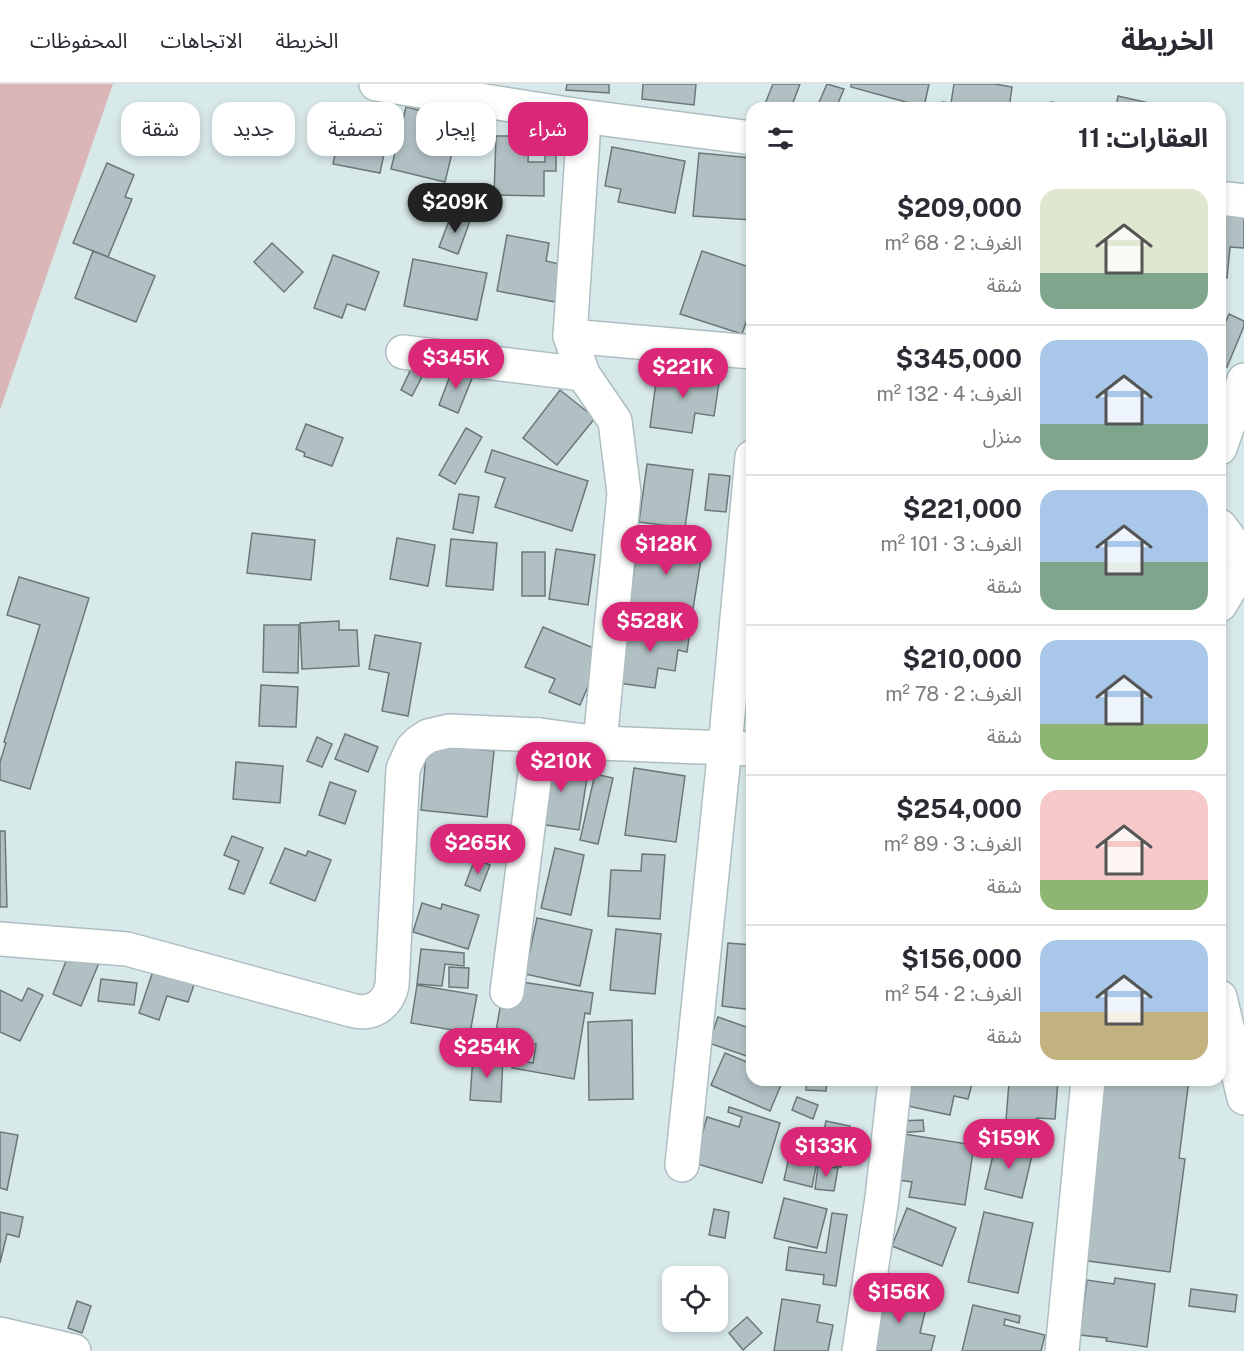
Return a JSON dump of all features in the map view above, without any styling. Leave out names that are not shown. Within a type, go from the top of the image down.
[{"type":"street","points":[[376,84],[589,124],[746,137]]},
{"type":"street","points":[[589,124],[570,336],[583,374],[615,421],[624,493],[600,743]]},
{"type":"street","points":[[1226,199],[1244,201]]},
{"type":"street","points":[[570,336],[746,351]]},
{"type":"street","points":[[403,352],[583,374]]},
{"type":"street","points":[[1226,431],[1244,380]]},
{"type":"street","points":[[1226,534],[1244,558]]},
{"type":"street","points":[[1226,595],[1244,565]]},
{"type":"street","points":[[682,1165],[738,748],[746,582]]},
{"type":"street","points":[[0,939],[128,949],[357,1012],[371,1011],[383,1004],[392,986],[403,769],[412,749],[428,736],[448,731],[540,735],[600,743],[738,748]]},
{"type":"street","points":[[507,992],[540,735]]},
{"type":"street","points":[[1226,1013],[1237,1043],[1244,1098]]},
{"type":"street","points":[[859,1351],[882,1198],[894,1086]]},
{"type":"street","points":[[1062,1351],[1087,1086]]},
{"type":"street","points":[[0,1334],[74,1351]]},
{"type":"shaded area","points":[[0,84],[113,84],[0,410]]},
{"type":"building","points":[[567,84],[609,84],[609,93],[566,90]]},
{"type":"building","points":[[643,84],[696,84],[694,105],[642,99]]},
{"type":"building","points":[[773,84],[800,84],[793,102],[766,102]]},
{"type":"building","points":[[827,84],[844,89],[839,102],[819,102]]},
{"type":"building","points":[[851,84],[929,84],[925,102],[906,102],[851,87]]},
{"type":"building","points":[[954,84],[995,84],[1012,87],[1010,102],[951,102]]},
{"type":"building","points":[[1118,96],[1144,102],[1117,102]]},
{"type":"building","points":[[406,107],[416,109],[416,156],[451,156],[445,182],[391,169],[394,156],[404,156]]},
{"type":"building","points":[[496,136],[508,136],[508,156],[528,156],[528,162],[545,162],[545,156],[556,156],[556,171],[544,171],[544,196],[494,195]]},
{"type":"building","points":[[612,147],[685,161],[675,213],[618,202],[621,189],[605,186]]},
{"type":"building","points":[[699,153],[746,157],[746,220],[693,216]]},
{"type":"building","points":[[335,156],[383,156],[380,173],[333,164]]},
{"type":"building","points":[[107,163],[134,175],[125,197],[132,199],[108,257],[73,243]]},
{"type":"building","points":[[1226,212],[1244,214],[1244,248],[1230,247],[1227,278]]},
{"type":"building","points":[[452,213],[470,221],[458,254],[439,247]]},
{"type":"building","points":[[507,235],[549,243],[546,261],[568,266],[561,303],[497,291]]},
{"type":"building","points":[[272,243],[303,272],[284,292],[254,262]]},
{"type":"building","points":[[93,251],[155,276],[136,322],[75,298]]},
{"type":"building","points":[[702,251],[746,266],[746,322],[742,334],[680,314]]},
{"type":"building","points":[[333,255],[379,272],[365,310],[347,304],[342,318],[314,308]]},
{"type":"building","points":[[413,259],[487,273],[477,320],[404,306]]},
{"type":"building","points":[[1229,314],[1244,321],[1227,367],[1226,367],[1226,321]]},
{"type":"building","points":[[412,367],[424,373],[412,396],[401,390]]},
{"type":"building","points":[[658,367],[720,376],[714,416],[695,413],[692,433],[650,427]]},
{"type":"building","points":[[453,368],[473,376],[458,413],[439,405]]},
{"type":"building","points":[[560,390],[595,418],[557,465],[523,438]]},
{"type":"building","points":[[306,424],[343,438],[332,466],[304,456],[305,453],[296,449]]},
{"type":"building","points":[[466,428],[482,437],[455,484],[439,475]]},
{"type":"building","points":[[492,450],[588,481],[572,531],[495,507],[505,478],[485,472]]},
{"type":"building","points":[[647,464],[693,470],[685,528],[639,522]]},
{"type":"building","points":[[709,474],[730,476],[726,512],[705,510]]},
{"type":"building","points":[[459,494],[479,497],[473,533],[453,529]]},
{"type":"building","points":[[252,533],[315,540],[311,580],[247,573]]},
{"type":"building","points":[[639,537],[703,547],[692,615],[629,606]]},
{"type":"building","points":[[397,538],[435,545],[428,586],[390,579]]},
{"type":"building","points":[[451,539],[497,543],[493,590],[446,586]]},
{"type":"building","points":[[556,549],[595,555],[588,605],[549,599]]},
{"type":"building","points":[[522,552],[545,552],[545,596],[522,596]]},
{"type":"building","points":[[19,577],[89,598],[30,789],[0,780],[0,762],[6,743],[4,742],[40,625],[7,615]]},
{"type":"building","points":[[339,621],[339,630],[357,630],[359,666],[302,669],[300,623]]},
{"type":"building","points":[[627,622],[690,631],[687,652],[678,650],[675,671],[658,668],[655,688],[618,683]]},
{"type":"building","points":[[264,625],[299,625],[298,673],[263,672]]},
{"type":"building","points":[[543,627],[603,652],[580,705],[549,692],[555,679],[525,667]]},
{"type":"building","points":[[375,635],[421,643],[408,716],[382,711],[389,673],[369,669]]},
{"type":"building","points":[[746,667],[746,712],[739,711]]},
{"type":"building","points":[[261,685],[298,687],[296,727],[259,726]]},
{"type":"building","points":[[345,734],[378,747],[368,772],[335,759]]},
{"type":"building","points":[[317,737],[332,744],[322,767],[307,761]]},
{"type":"building","points":[[427,744],[494,751],[487,817],[421,810]]},
{"type":"building","points":[[544,756],[589,764],[579,830],[533,823]]},
{"type":"building","points":[[236,762],[283,766],[280,803],[233,799]]},
{"type":"building","points":[[634,768],[685,776],[676,842],[625,835]]},
{"type":"building","points":[[595,774],[613,778],[598,844],[580,840]]},
{"type":"building","points":[[330,782],[356,791],[345,824],[319,815]]},
{"type":"building","points":[[0,831],[5,831],[7,907],[0,907]]},
{"type":"building","points":[[232,836],[263,848],[244,894],[229,889],[239,861],[224,855]]},
{"type":"building","points":[[285,848],[306,856],[308,851],[331,860],[315,901],[270,883]]},
{"type":"building","points":[[555,848],[584,855],[571,915],[541,908]]},
{"type":"building","points":[[642,854],[665,855],[660,919],[608,916],[611,870],[641,871]]},
{"type":"building","points":[[475,859],[490,865],[480,891],[465,885]]},
{"type":"building","points":[[422,903],[441,909],[442,904],[479,915],[468,949],[413,932]]},
{"type":"building","points":[[537,918],[592,930],[580,986],[525,974]]},
{"type":"building","points":[[616,929],[661,934],[655,994],[610,990]]},
{"type":"building","points":[[728,943],[746,944],[746,1009],[722,1006]]},
{"type":"building","points":[[421,949],[464,953],[464,966],[445,964],[442,986],[417,984]]},
{"type":"building","points":[[70,951],[99,963],[81,1006],[53,994]]},
{"type":"building","points":[[449,967],[469,968],[468,988],[449,987]]},
{"type":"building","points":[[154,968],[195,982],[188,1002],[167,996],[159,1020],[139,1013]]},
{"type":"building","points":[[101,979],[137,983],[134,1005],[98,1001]]},
{"type":"building","points":[[522,982],[593,993],[590,1014],[585,1013],[574,1079],[512,1068],[513,1059],[533,1063],[536,1044],[495,1037],[501,1002],[518,1005]]},
{"type":"building","points":[[417,985],[477,995],[470,1033],[411,1023]]},
{"type":"building","points":[[28,988],[43,995],[20,1041],[0,1032],[0,990],[22,1001]]},
{"type":"building","points":[[718,1017],[746,1027],[746,1056],[709,1043]]},
{"type":"building","points":[[632,1020],[633,1099],[589,1100],[588,1022]]},
{"type":"building","points":[[725,1053],[746,1062],[746,1086],[780,1086],[770,1111],[711,1085]]},
{"type":"building","points":[[473,1055],[503,1057],[501,1102],[470,1100]]},
{"type":"building","points":[[806,1086],[826,1086],[826,1091],[806,1090]]},
{"type":"building","points":[[907,1086],[971,1086],[968,1099],[954,1096],[950,1115],[903,1105]]},
{"type":"building","points":[[1009,1086],[1058,1086],[1055,1119],[1037,1118],[1036,1135],[1005,1133]]},
{"type":"building","points":[[1104,1086],[1188,1086],[1179,1158],[1185,1159],[1170,1272],[1081,1260]]},
{"type":"building","points":[[797,1097],[818,1105],[813,1119],[792,1110]]},
{"type":"building","points":[[729,1107],[780,1123],[762,1183],[694,1163],[707,1117],[739,1127],[742,1117],[728,1112]]},
{"type":"building","points":[[923,1120],[924,1131],[899,1133],[898,1121]]},
{"type":"building","points":[[826,1121],[850,1126],[841,1167],[817,1162],[812,1187],[784,1180],[794,1134],[838,1143],[839,1138],[823,1135]]},
{"type":"building","points":[[0,1132],[18,1135],[7,1190],[0,1188]]},
{"type":"building","points":[[898,1133],[974,1145],[965,1205],[909,1197],[912,1182],[891,1179]]},
{"type":"building","points":[[996,1143],[1033,1151],[1022,1198],[985,1189]]},
{"type":"building","points":[[818,1166],[838,1168],[834,1191],[815,1189]]},
{"type":"building","points":[[784,1198],[827,1209],[817,1248],[774,1238]]},
{"type":"building","points":[[907,1208],[956,1228],[942,1266],[892,1246]]},
{"type":"building","points":[[714,1209],[729,1212],[725,1238],[709,1235]]},
{"type":"building","points":[[0,1212],[23,1217],[19,1237],[7,1234],[0,1263]]},
{"type":"building","points":[[984,1212],[1033,1223],[1018,1293],[968,1282]]},
{"type":"building","points":[[832,1213],[847,1215],[836,1286],[823,1284],[824,1275],[786,1270],[789,1247],[826,1253]]},
{"type":"building","points":[[1115,1278],[1155,1284],[1147,1347],[1106,1341],[1107,1338],[1080,1335],[1087,1280],[1114,1284]]},
{"type":"building","points":[[881,1288],[928,1299],[920,1333],[935,1336],[931,1351],[866,1351]]},
{"type":"building","points":[[1191,1289],[1237,1295],[1235,1312],[1189,1306]]},
{"type":"building","points":[[782,1299],[820,1305],[817,1322],[833,1325],[828,1351],[774,1351]]},
{"type":"building","points":[[77,1301],[91,1306],[82,1333],[68,1328]]},
{"type":"building","points":[[973,1305],[1020,1316],[1019,1323],[1005,1319],[1004,1325],[1045,1335],[1041,1351],[962,1351]]},
{"type":"building","points":[[747,1317],[762,1333],[743,1350],[729,1333]]}]
